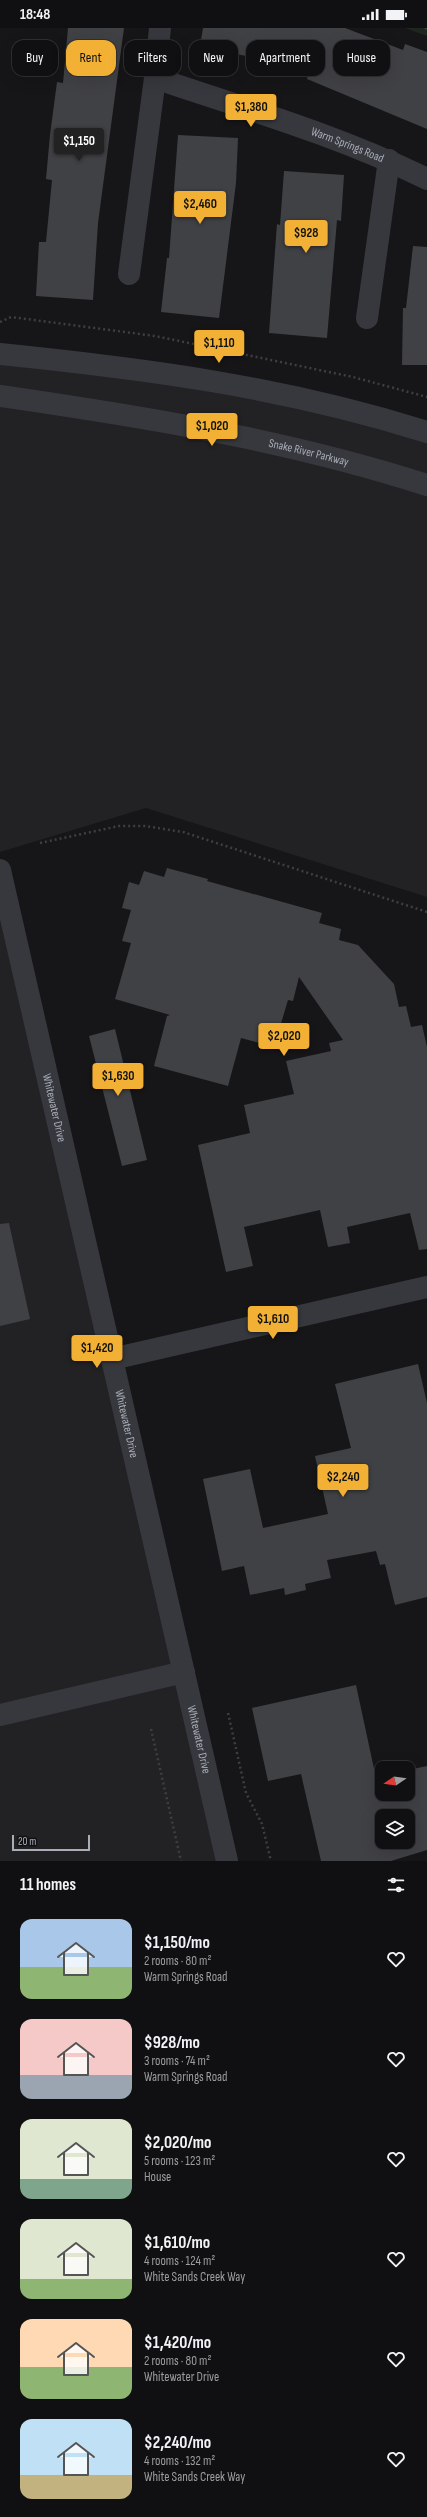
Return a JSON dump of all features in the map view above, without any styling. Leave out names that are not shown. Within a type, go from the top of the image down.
[{"type":"street","points":[[129,274],[155,78],[160,28]]},
{"type":"street","name":"Warm Springs Road","points":[[155,78],[319,133],[388,160],[427,179]]},
{"type":"street","points":[[367,318],[388,160]]},
{"type":"street","points":[[0,354],[204,378],[284,394],[427,432]]},
{"type":"street","name":"Snake River Parkway","points":[[0,396],[136,416],[237,435],[427,485]]},
{"type":"street","name":"Whitewater Drive","points":[[0,870],[3,898],[112,1359],[227,1861]]},
{"type":"street","points":[[112,1359],[427,1287]]},
{"type":"street","points":[[0,1715],[184,1672]]},
{"type":"path","points":[[0,322],[11,317],[155,336],[353,377],[427,397]]},
{"type":"path","points":[[40,843],[119,826],[145,826],[183,832],[427,912]]},
{"type":"path","points":[[228,1713],[246,1793],[262,1824],[271,1861]]},
{"type":"path","points":[[151,1729],[181,1861]]},
{"type":"shaded area","points":[[405,28],[427,28],[427,36]]},
{"type":"shaded area","points":[[0,354],[284,394],[427,437],[427,897],[146,808],[0,852]]},
{"type":"shaded area","points":[[0,870],[227,1861],[0,1861]]},
{"type":"building","points":[[68,28],[124,28],[98,223],[93,300],[36,296],[39,242],[46,242],[52,180],[46,179],[50,135],[57,82],[63,83],[66,50],[66,76],[116,76],[116,40],[67,40]]},
{"type":"building","points":[[203,28],[345,28],[377,40],[333,40],[333,76],[390,76],[390,45],[403,50],[405,44],[427,52],[427,129],[307,79],[308,76],[325,76],[325,40],[246,40],[246,56],[238,54],[238,40],[201,40]]},
{"type":"building","points":[[178,135],[238,138],[236,183],[219,318],[161,312],[167,258],[169,258]]},
{"type":"building","points":[[284,171],[344,175],[341,221],[337,220],[327,338],[269,333],[277,224],[280,225]]},
{"type":"building","points":[[413,246],[427,247],[427,365],[402,365],[403,308],[406,308]]},
{"type":"building","points":[[167,868],[208,879],[207,881],[322,913],[319,923],[341,929],[339,940],[358,945],[394,984],[399,1007],[406,1006],[411,1027],[422,1025],[427,1047],[427,1249],[419,1250],[410,1213],[347,1227],[350,1243],[328,1247],[320,1210],[244,1227],[253,1266],[226,1272],[198,1145],[250,1133],[244,1105],[294,1094],[286,1061],[331,1051],[329,1043],[343,1040],[299,977],[293,1001],[288,1000],[274,1047],[241,1038],[228,1086],[154,1066],[167,1016],[170,1015],[115,999],[131,943],[122,941],[131,910],[122,908],[129,882],[139,885],[144,871],[164,877]]},
{"type":"building","points":[[115,1029],[147,1160],[122,1166],[89,1036]]},
{"type":"building","points":[[9,1223],[30,1319],[0,1326],[0,1224]]},
{"type":"building","points":[[418,1364],[427,1403],[427,1597],[395,1605],[385,1564],[380,1565],[376,1551],[327,1560],[331,1578],[305,1584],[306,1590],[285,1595],[284,1588],[250,1595],[244,1566],[222,1571],[203,1479],[250,1469],[263,1528],[328,1514],[315,1456],[351,1448],[335,1384]]},
{"type":"building","points":[[356,1685],[375,1773],[375,1801],[415,1801],[415,1769],[427,1766],[427,1850],[391,1861],[321,1861],[301,1774],[268,1781],[252,1708]]}]
